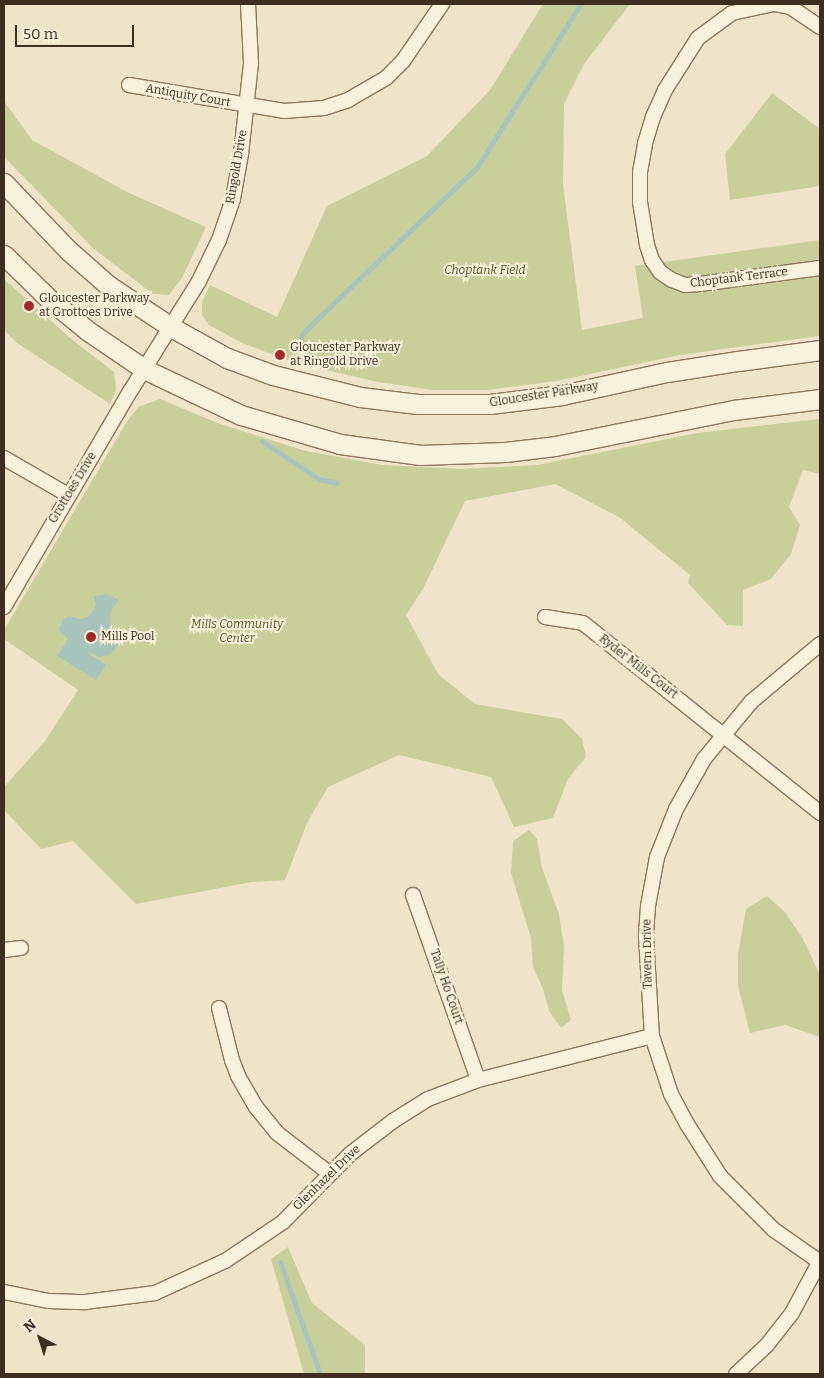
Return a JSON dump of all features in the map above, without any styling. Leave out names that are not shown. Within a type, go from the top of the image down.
[{"type":"main road","name":"Gloucester Parkway","points":[[4,183],[68,250],[109,286],[170,327],[227,358],[278,377],[360,397],[418,404],[490,404],[562,395],[667,372],[820,350]]},
{"type":"main road","points":[[4,255],[81,326],[144,369],[188,392],[251,418],[340,444],[420,455],[505,452],[555,446],[733,410],[820,399]]},
{"type":"street","name":"Ringold Drive","points":[[144,369],[199,281],[219,240],[233,199],[251,63],[248,4]]},
{"type":"street","name":"Antiquity Court","points":[[129,85],[246,107],[284,112],[324,108],[348,100],[373,87],[403,61],[442,4]]},
{"type":"street","name":"Choptank Terrace","points":[[820,27],[790,8],[774,4],[732,13],[698,38],[665,90],[653,117],[644,144],[640,173],[640,202],[647,245],[652,260],[660,272],[672,280],[685,284],[700,284],[820,268]]},
{"type":"street","name":"Grottoes Drive","points":[[4,608],[68,495],[144,369]]},
{"type":"street","points":[[4,458],[68,495]]},
{"type":"street","name":"Ryder Mills Court","points":[[545,617],[583,624],[820,813]]},
{"type":"street","name":"Tavern Drive","points":[[820,644],[751,702],[704,758],[676,809],[657,857],[648,906],[646,936],[652,1036],[672,1094],[702,1151],[720,1176],[774,1230],[820,1262]]},
{"type":"street","name":"Tally Ho Court","points":[[413,895],[478,1080]]},
{"type":"street","points":[[4,950],[21,948]]},
{"type":"street","points":[[219,1008],[232,1060],[238,1076],[256,1107],[277,1133],[329,1173]]},
{"type":"street","name":"Glenhazel Drive","points":[[4,1292],[49,1301],[86,1302],[155,1293],[225,1261],[283,1222],[329,1173],[350,1154],[393,1120],[428,1099],[478,1080],[652,1036]]},
{"type":"street","points":[[736,1374],[766,1345],[792,1313],[820,1262]]},
{"type":"green space","name":"Choptank Field","points":[[543,4],[630,4],[584,64],[564,104],[563,184],[582,330],[643,318],[635,266],[820,240],[820,336],[680,355],[557,381],[487,390],[433,390],[378,382],[295,363],[242,343],[209,325],[202,315],[202,302],[210,285],[277,317],[327,206],[427,156],[490,90]]},
{"type":"green space","points":[[772,93],[820,129],[820,186],[730,200],[725,154]]},
{"type":"green space","points":[[4,101],[32,140],[129,193],[206,227],[182,278],[169,295],[153,294],[94,249],[4,157]]},
{"type":"green space","points":[[4,279],[69,337],[114,372],[116,390],[110,404],[17,343],[4,330]]},
{"type":"green space","name":"Mills Community Center","points":[[160,399],[220,424],[306,451],[383,465],[461,469],[537,465],[697,433],[820,419],[820,474],[803,470],[789,507],[800,525],[791,554],[771,579],[743,590],[743,626],[727,625],[688,583],[690,575],[619,517],[555,484],[465,501],[423,589],[406,615],[438,674],[475,704],[562,719],[582,739],[586,757],[568,779],[553,818],[514,827],[491,777],[399,755],[328,787],[307,823],[285,880],[252,882],[136,904],[73,841],[41,849],[4,810],[4,787],[45,741],[78,690],[4,639],[4,630],[126,423],[138,407]]},
{"type":"green space","points":[[529,830],[537,839],[542,868],[559,914],[564,947],[562,990],[571,1020],[561,1028],[549,1011],[543,989],[533,967],[531,938],[511,873],[513,841]]},
{"type":"green space","points":[[767,896],[785,912],[803,939],[820,975],[820,1037],[785,1025],[750,1033],[738,986],[738,953],[746,909]]},
{"type":"green space","points":[[288,1247],[312,1303],[365,1345],[365,1374],[304,1374],[271,1259]]},
{"type":"water","name":"Mills Pool","points":[[106,594],[119,600],[111,611],[110,618],[111,626],[119,638],[118,645],[110,655],[99,657],[88,653],[106,665],[96,680],[57,656],[68,639],[59,630],[63,620],[69,616],[80,619],[90,616],[96,605],[94,596]]},
{"type":"waterway","points":[[297,345],[303,333],[317,319],[477,167],[581,4]]},
{"type":"waterway","points":[[262,441],[319,479],[337,483]]},
{"type":"waterway","points":[[280,1262],[320,1374]]},
{"type":"place","name":"Gloucester Parkway at Grottoes Drive","points":[[29,306]]},
{"type":"place","name":"Gloucester Parkway at Ringold Drive","points":[[280,355]]},
{"type":"place","name":"Mills Pool","points":[[91,637]]}]
